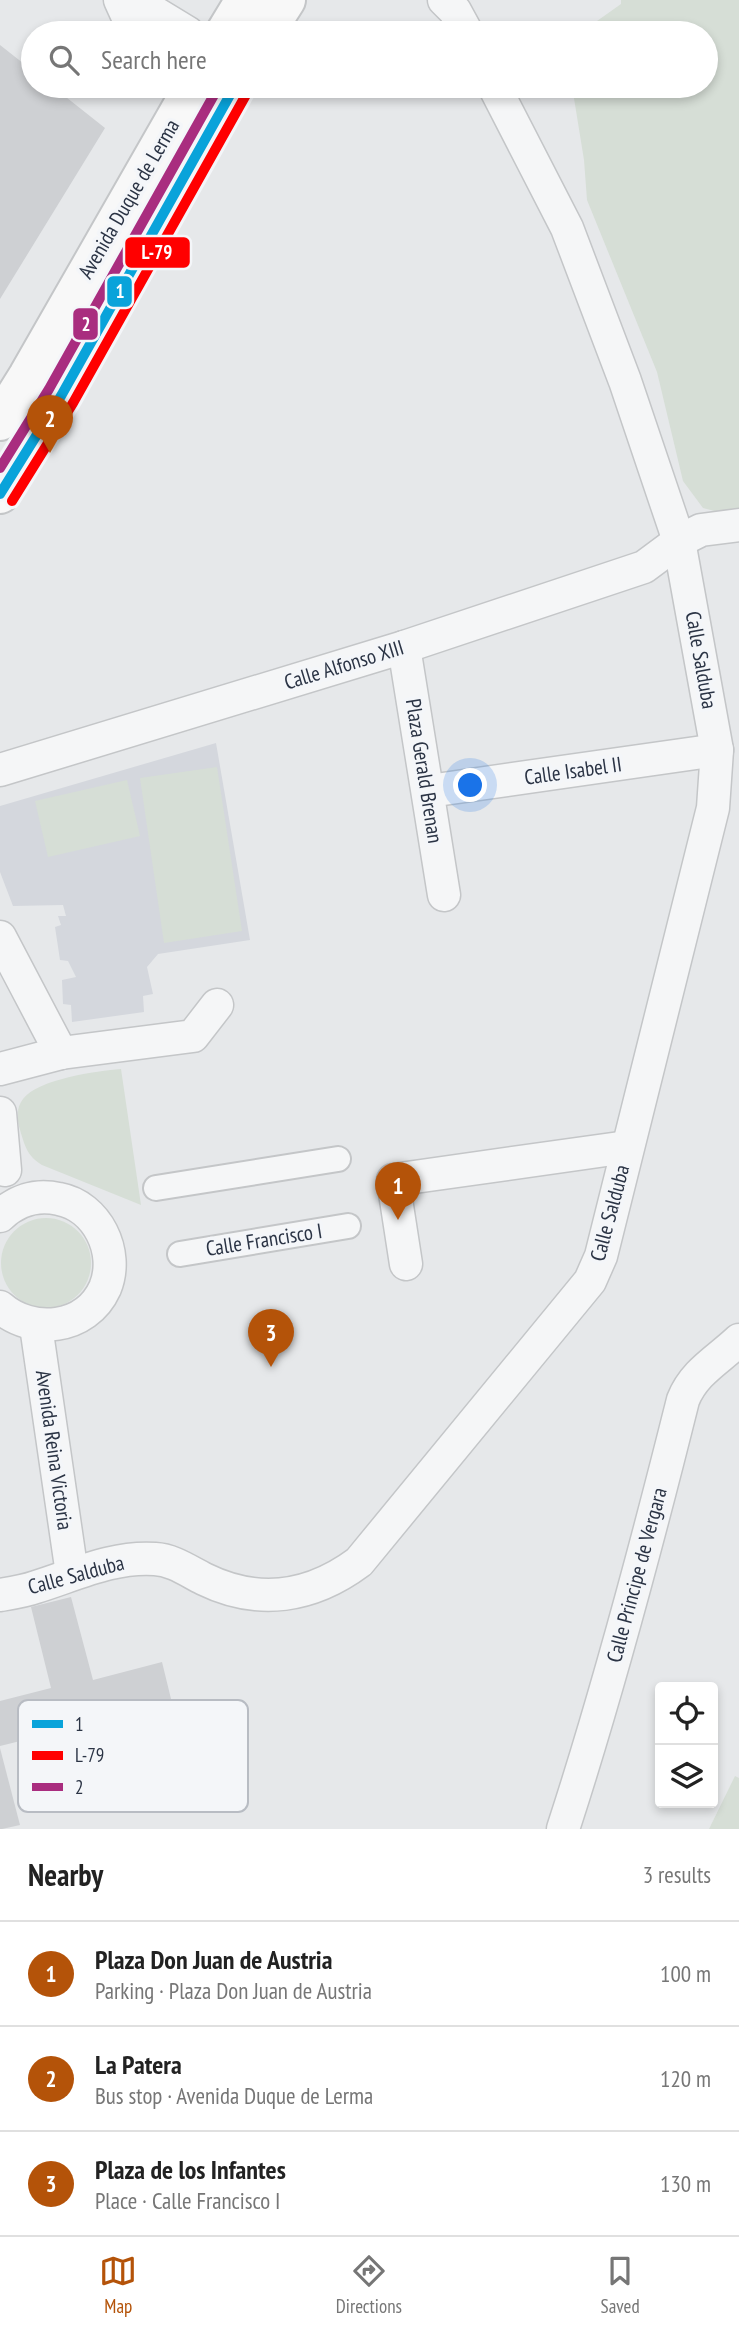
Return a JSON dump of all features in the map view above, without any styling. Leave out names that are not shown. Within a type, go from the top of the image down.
[{"type":"main road","points":[[232,21],[245,0]]},
{"type":"main road","points":[[273,21],[286,0]]},
{"type":"main road","name":"Avenida Duque de Lerma","points":[[0,421],[28,376],[179,98]]},
{"type":"main road","name":"Avenida Duque de Lerma","points":[[0,494],[61,396],[228,98]]},
{"type":"street","points":[[120,0],[130,21]]},
{"type":"street","points":[[134,0],[168,21]]},
{"type":"street","name":"Calle Salduba","points":[[0,1595],[35,1588],[72,1574],[128,1559],[157,1559],[185,1568],[225,1588],[271,1594],[299,1593],[321,1586],[359,1562],[590,1281],[601,1256],[713,808],[717,750],[680,541],[625,381],[567,228],[500,98]]},
{"type":"street","points":[[680,541],[701,530],[739,525]]},
{"type":"street","name":"Calle Alfonso XIII","points":[[0,770],[404,647],[645,567],[680,541]]},
{"type":"street","name":"Plaza Gerald Brenan","points":[[404,647],[444,895]]},
{"type":"street","name":"Calle Isabel II","points":[[429,791],[717,750]]},
{"type":"street","points":[[0,937],[61,1053]]},
{"type":"street","points":[[0,1069],[61,1053],[193,1036],[217,1004]]},
{"type":"street","points":[[0,1113],[2,1168],[27,1199]]},
{"type":"street","points":[[406,1264],[393,1180],[627,1147]]},
{"type":"street","points":[[156,1188],[338,1159]]},
{"type":"street","points":[[0,1216],[8,1208],[27,1199],[47,1196],[68,1200],[86,1211],[100,1227],[108,1246],[109,1267],[105,1287],[93,1305],[77,1318],[67,1322],[36,1326],[16,1320],[0,1307]]},
{"type":"street","name":"Calle Francisco I","points":[[180,1254],[348,1226]]},
{"type":"street","name":"Avenida Reina Victoria","points":[[36,1326],[72,1574]]},
{"type":"street","name":"Calle Principe de Vergara","points":[[562,1829],[584,1764],[644,1559],[683,1400],[689,1385],[700,1373],[739,1340]]},
{"type":"shaded area","points":[[621,0],[739,0],[739,515],[733,516],[703,508],[683,481],[657,372],[587,200],[584,160],[574,98],[718,98],[718,21],[597,21],[621,4]]},
{"type":"shaded area","points":[[216,743],[250,940],[158,954],[147,967],[153,994],[143,996],[144,1012],[72,1022],[71,1005],[63,1004],[62,980],[76,977],[68,961],[60,960],[55,927],[61,925],[58,916],[66,916],[63,905],[13,906],[0,872],[0,806]]},
{"type":"shaded area","points":[[217,767],[242,931],[164,943],[140,778]]},
{"type":"shaded area","points":[[127,780],[140,836],[48,857],[35,801]]},
{"type":"shaded area","points":[[121,1069],[141,1205],[42,1165],[27,1150],[18,1122],[21,1102],[41,1086],[69,1077]]},
{"type":"shaded area","points":[[46,1218],[63,1221],[78,1231],[88,1246],[91,1263],[88,1280],[78,1295],[63,1305],[46,1308],[29,1305],[14,1295],[4,1280],[1,1263],[4,1246],[14,1231],[29,1221]]},
{"type":"shaded area","points":[[735,1776],[739,1778],[739,1829],[709,1829]]},
{"type":"building","points":[[0,45],[21,62],[21,98],[67,98],[105,128],[0,299]]},
{"type":"building","points":[[71,1597],[93,1680],[162,1662],[171,1700],[18,1700],[18,1742],[0,1746],[0,1701],[51,1688],[31,1607]]},
{"type":"building","points":[[0,1748],[20,1825],[2,1829],[0,1829]]},
{"type":"transit line","name":"2","points":[[0,468],[49,389],[212,98]]},
{"type":"transit line","name":"1","points":[[0,494],[61,396],[228,98]]},
{"type":"transit line","name":"L-79","points":[[12,501],[73,403],[244,98]]},
{"type":"place","name":"La Patera","points":[[50,453]]},
{"type":"place","name":"Plaza Don Juan de Austria","points":[[398,1220]]},
{"type":"place","name":"Plaza de los Infantes","points":[[271,1367]]}]
